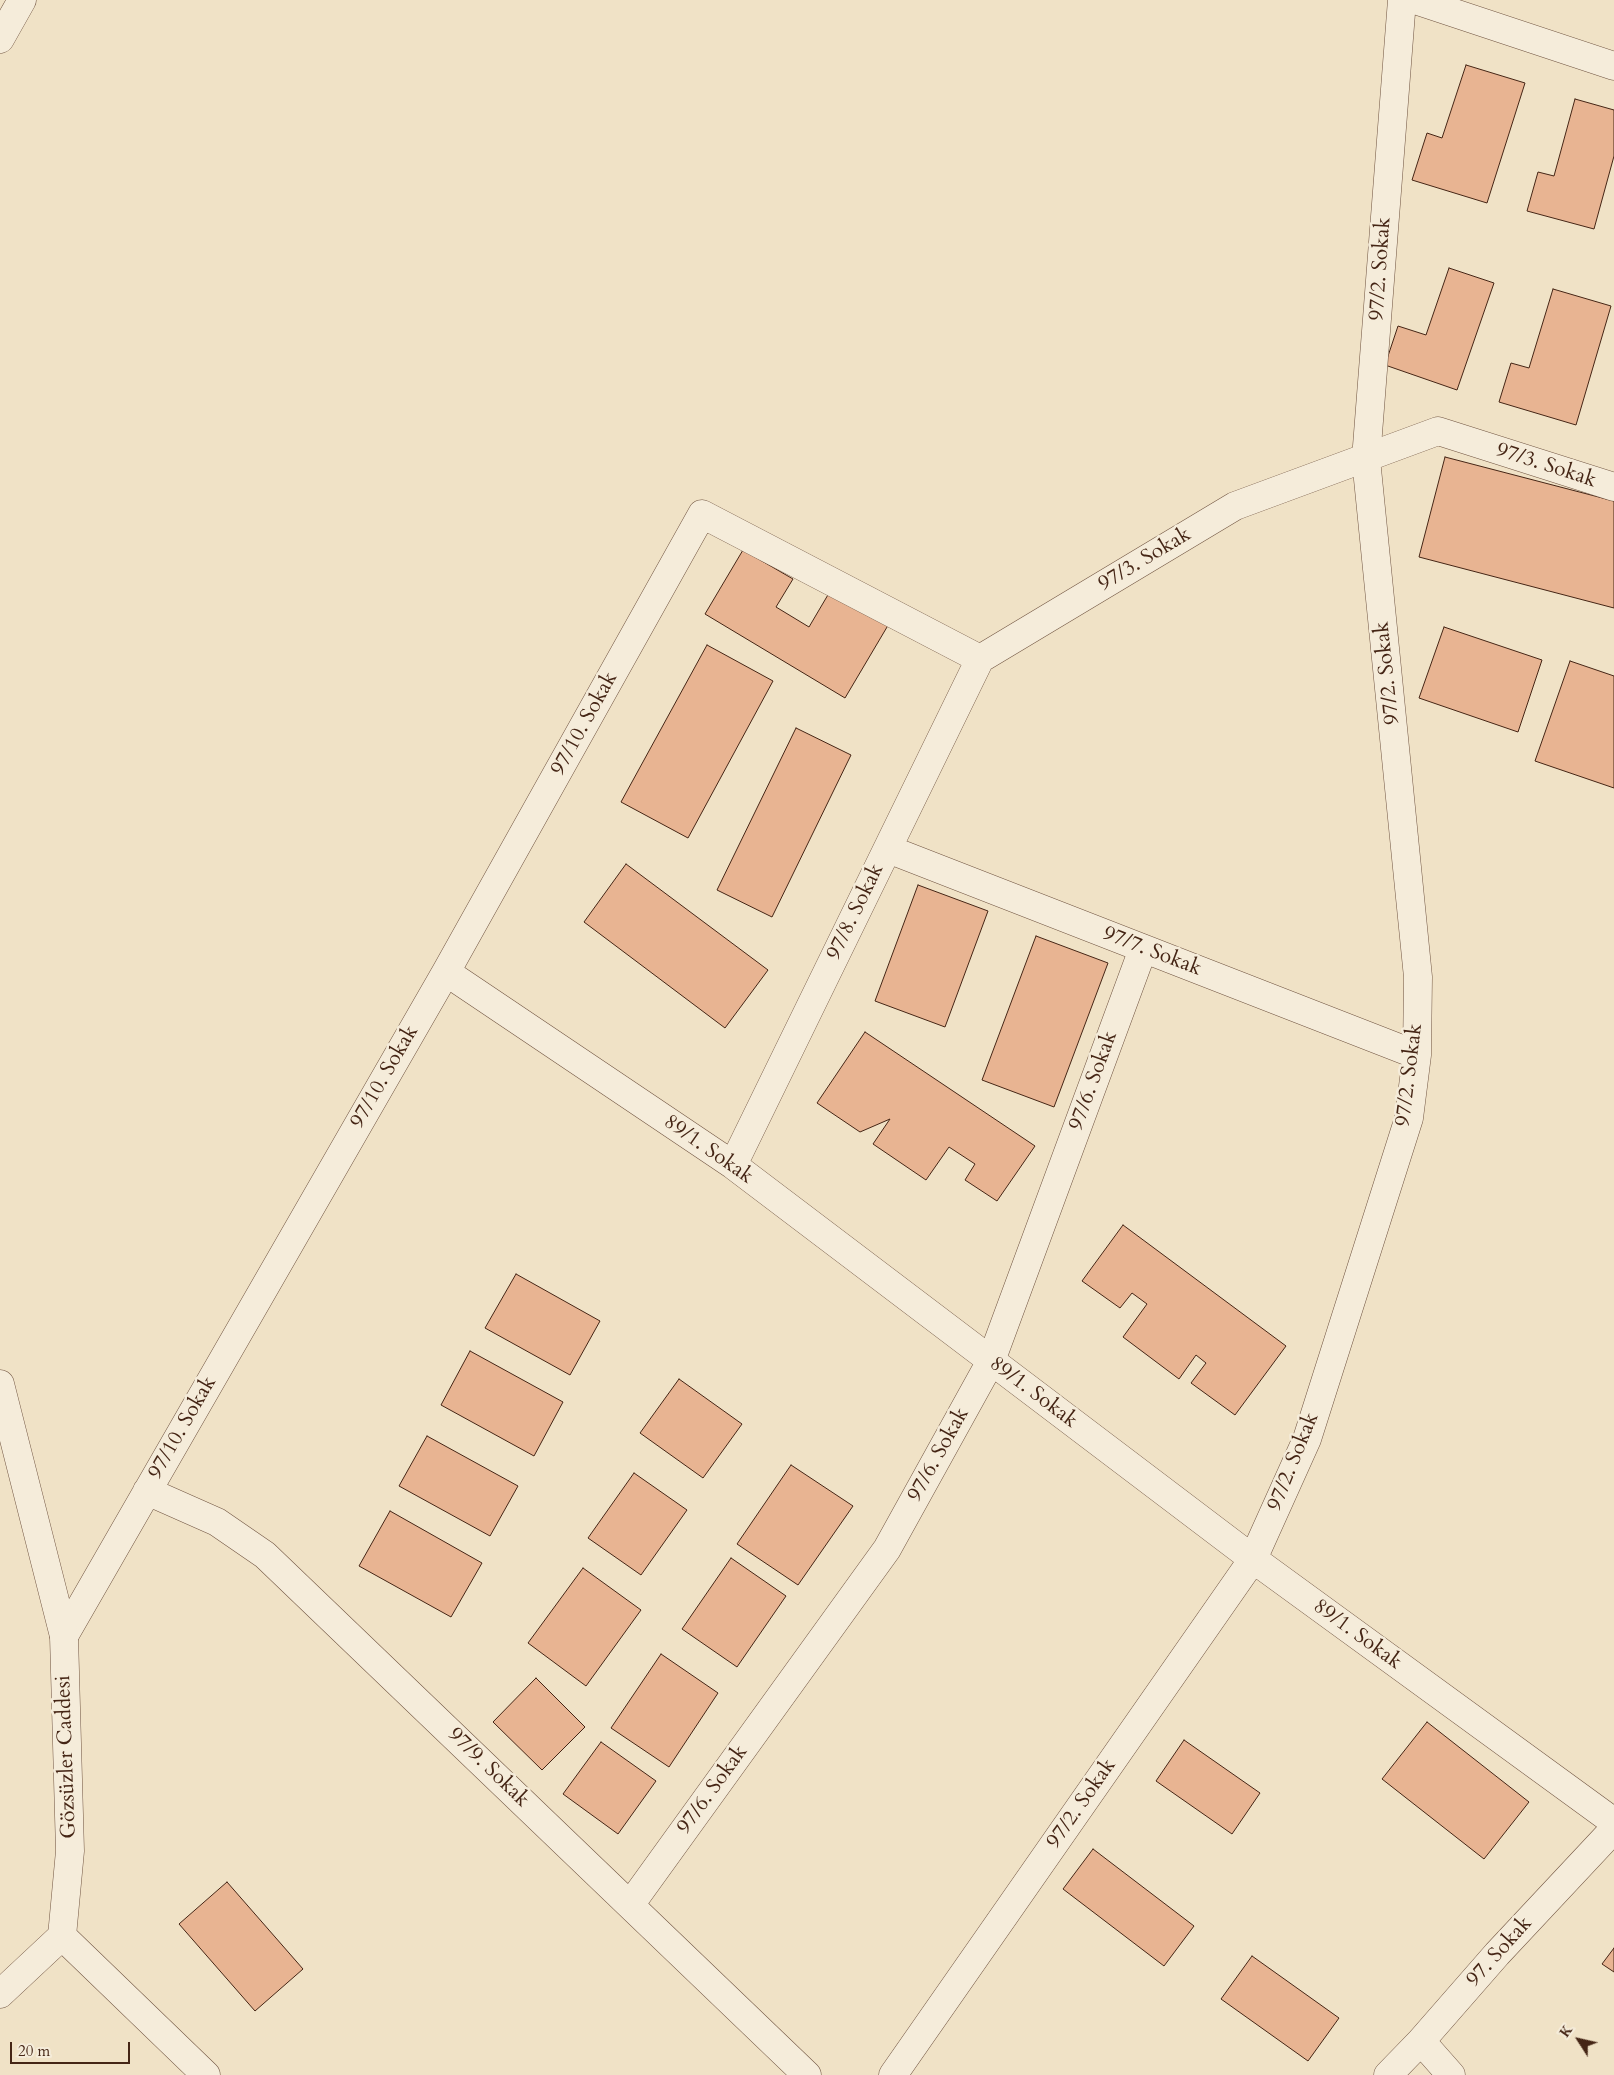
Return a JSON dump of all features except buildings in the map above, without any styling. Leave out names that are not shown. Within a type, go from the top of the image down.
[{"type":"street","points":[[0,39],[22,0]]},
{"type":"street","name":"97/2. Sokak","points":[[893,2075],[1253,1559],[1310,1430],[1409,1118],[1417,1055],[1418,977],[1366,459],[1402,0]]},
{"type":"street","points":[[1415,0],[1614,66]]},
{"type":"street","name":"97/3. Sokak","points":[[980,659],[1235,506],[1438,431],[1614,487]]},
{"type":"street","name":"97/10. Sokak","points":[[64,1636],[446,972],[702,514],[980,659]]},
{"type":"street","name":"97/8. Sokak","points":[[732,1165],[980,659]]},
{"type":"street","name":"97/7. Sokak","points":[[888,849],[1417,1055]]},
{"type":"street","name":"97/6. Sokak","points":[[630,1905],[887,1549],[991,1361],[1143,949]]},
{"type":"street","name":"89/1. Sokak","points":[[446,972],[732,1165],[1253,1559],[1614,1822]]},
{"type":"street","name":"Gözsüzler Caddesi","points":[[0,1384],[64,1636],[70,1850],[62,1936]]},
{"type":"street","name":"97/9. Sokak","points":[[147,1491],[217,1522],[264,1555],[807,2075]]},
{"type":"street","name":"97. Sokak","points":[[1388,2075],[1421,2041],[1497,1954],[1614,1830]]},
{"type":"street","points":[[0,1994],[62,1936],[206,2075]]},
{"type":"street","points":[[1421,2041],[1450,2075]]}]
